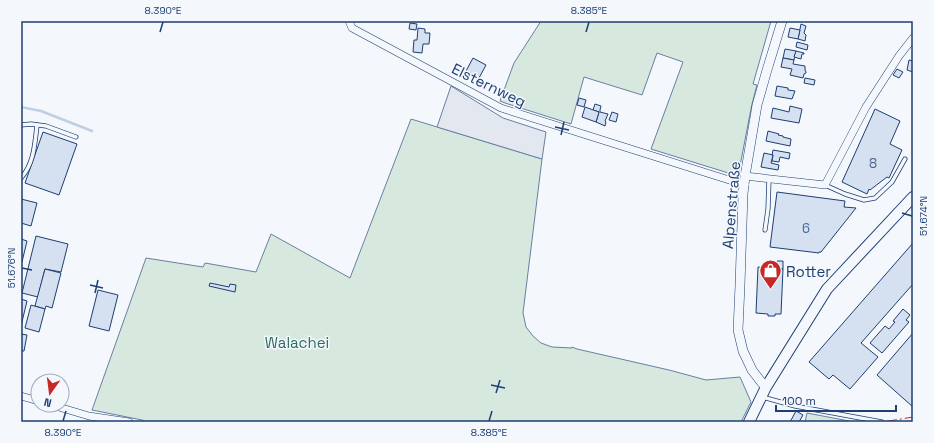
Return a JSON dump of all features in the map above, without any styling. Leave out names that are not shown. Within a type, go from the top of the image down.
[{"type":"main road","points":[[749,422],[766,387],[827,289],[913,197]]},
{"type":"street","name":"Elsternweg","points":[[349,21],[352,28],[501,108],[745,181],[769,179],[825,185]]},
{"type":"street","name":"Alpenstraße","points":[[766,387],[752,370],[743,351],[738,330],[745,181],[757,105],[782,21]]},
{"type":"street","points":[[825,185],[866,107],[899,56],[913,38]]},
{"type":"street","points":[[70,410],[89,416],[129,422]]},
{"type":"lane","points":[[21,125],[31,124],[46,126],[76,137]]},
{"type":"lane","points":[[21,178],[28,168],[35,145],[37,125]]},
{"type":"lane","points":[[825,185],[845,194],[864,200],[875,198],[892,182],[905,159]]},
{"type":"lane","points":[[765,230],[768,209],[769,179]]},
{"type":"lane","points":[[761,396],[795,406],[882,422]]},
{"type":"green space","points":[[541,21],[771,21],[753,84],[757,85],[738,176],[651,149],[683,62],[657,53],[642,95],[584,77],[571,124],[500,101],[514,63]]},
{"type":"green space","name":"Walachei","points":[[411,119],[542,159],[523,313],[526,327],[533,336],[541,343],[552,347],[572,347],[706,380],[740,377],[751,402],[741,422],[147,422],[92,410],[146,258],[203,267],[205,263],[256,272],[271,234],[350,278]]},
{"type":"green space","points":[[807,413],[849,421],[849,422],[805,422]]},
{"type":"shaded area","points":[[451,86],[503,118],[546,132],[542,159],[437,127]]},
{"type":"building","points":[[410,23],[417,24],[416,30],[409,29]]},
{"type":"building","points":[[801,24],[806,26],[804,33],[806,35],[805,41],[798,39]]},
{"type":"building","points":[[418,28],[425,29],[425,33],[430,33],[429,44],[423,44],[422,53],[413,52],[414,40],[417,40]]},
{"type":"building","points":[[790,28],[800,30],[798,39],[788,37]]},
{"type":"building","points":[[797,42],[808,45],[807,50],[796,47]]},
{"type":"building","points":[[785,49],[796,51],[794,60],[783,58]]},
{"type":"building","points":[[796,51],[804,53],[802,54],[801,59],[794,57]]},
{"type":"building","points":[[473,58],[486,65],[479,78],[466,71]]},
{"type":"building","points":[[783,58],[794,60],[793,64],[805,66],[806,73],[804,74],[803,78],[790,75],[792,69],[781,67]]},
{"type":"building","points":[[909,60],[913,61],[913,72],[907,70]]},
{"type":"building","points":[[897,69],[903,72],[899,78],[893,75]]},
{"type":"building","points":[[805,78],[815,80],[814,85],[804,83]]},
{"type":"building","points":[[777,86],[795,91],[792,99],[775,96]]},
{"type":"building","points":[[579,98],[586,100],[584,107],[577,105]]},
{"type":"building","points":[[595,104],[601,106],[600,112],[608,114],[605,121],[605,126],[596,122],[599,112],[593,110]]},
{"type":"building","points":[[790,106],[802,109],[799,123],[771,118],[773,108],[789,112]]},
{"type":"building","points":[[585,107],[599,112],[596,122],[582,117]]},
{"type":"building","points":[[875,109],[900,121],[890,144],[902,150],[889,178],[887,177],[870,190],[869,189],[867,194],[842,182]]},
{"type":"building","points":[[612,112],[618,114],[616,122],[609,120]]},
{"type":"building","points":[[768,131],[791,139],[790,146],[766,141]]},
{"type":"building","points":[[43,132],[77,144],[59,195],[25,183]]},
{"type":"building","points":[[773,150],[790,153],[789,159],[780,157],[779,162],[772,161]]},
{"type":"building","points":[[764,153],[773,155],[771,163],[779,165],[778,170],[761,167]]},
{"type":"building","points":[[777,192],[845,201],[844,207],[856,208],[819,253],[770,247]]},
{"type":"building","points":[[21,199],[37,203],[31,226],[21,223]]},
{"type":"building","points":[[36,236],[68,244],[61,272],[45,269],[38,297],[22,293]]},
{"type":"building","points":[[21,239],[27,241],[22,262],[21,261]]},
{"type":"building","points":[[913,243],[913,284],[861,343],[878,357],[850,389],[833,375],[829,379],[809,362]]},
{"type":"building","points":[[777,261],[783,261],[783,269],[776,268]]},
{"type":"building","name":"Rotter","points":[[758,267],[783,269],[781,314],[768,316],[768,314],[756,313]]},
{"type":"building","points":[[45,269],[61,273],[52,308],[46,306],[45,309],[35,306]]},
{"type":"building","points":[[210,283],[229,287],[230,284],[236,285],[235,292],[209,286]]},
{"type":"building","points":[[98,290],[118,295],[109,331],[89,326]]},
{"type":"building","points":[[21,299],[27,301],[21,326]]},
{"type":"building","points":[[31,305],[45,309],[39,332],[25,328]]},
{"type":"building","points":[[903,309],[910,315],[906,320],[909,322],[882,353],[870,343],[885,326],[889,329],[895,322],[893,321]]},
{"type":"building","points":[[913,333],[913,407],[877,375]]},
{"type":"building","points":[[21,334],[27,335],[24,351],[21,351]]},
{"type":"building","points":[[796,411],[803,415],[799,422],[790,422]]},
{"type":"waterway","points":[[21,107],[41,111],[92,131]]},
{"type":"power","points":[[883,422],[913,417]]},
{"type":"place","name":"Rotter","points":[[770,290]]}]
